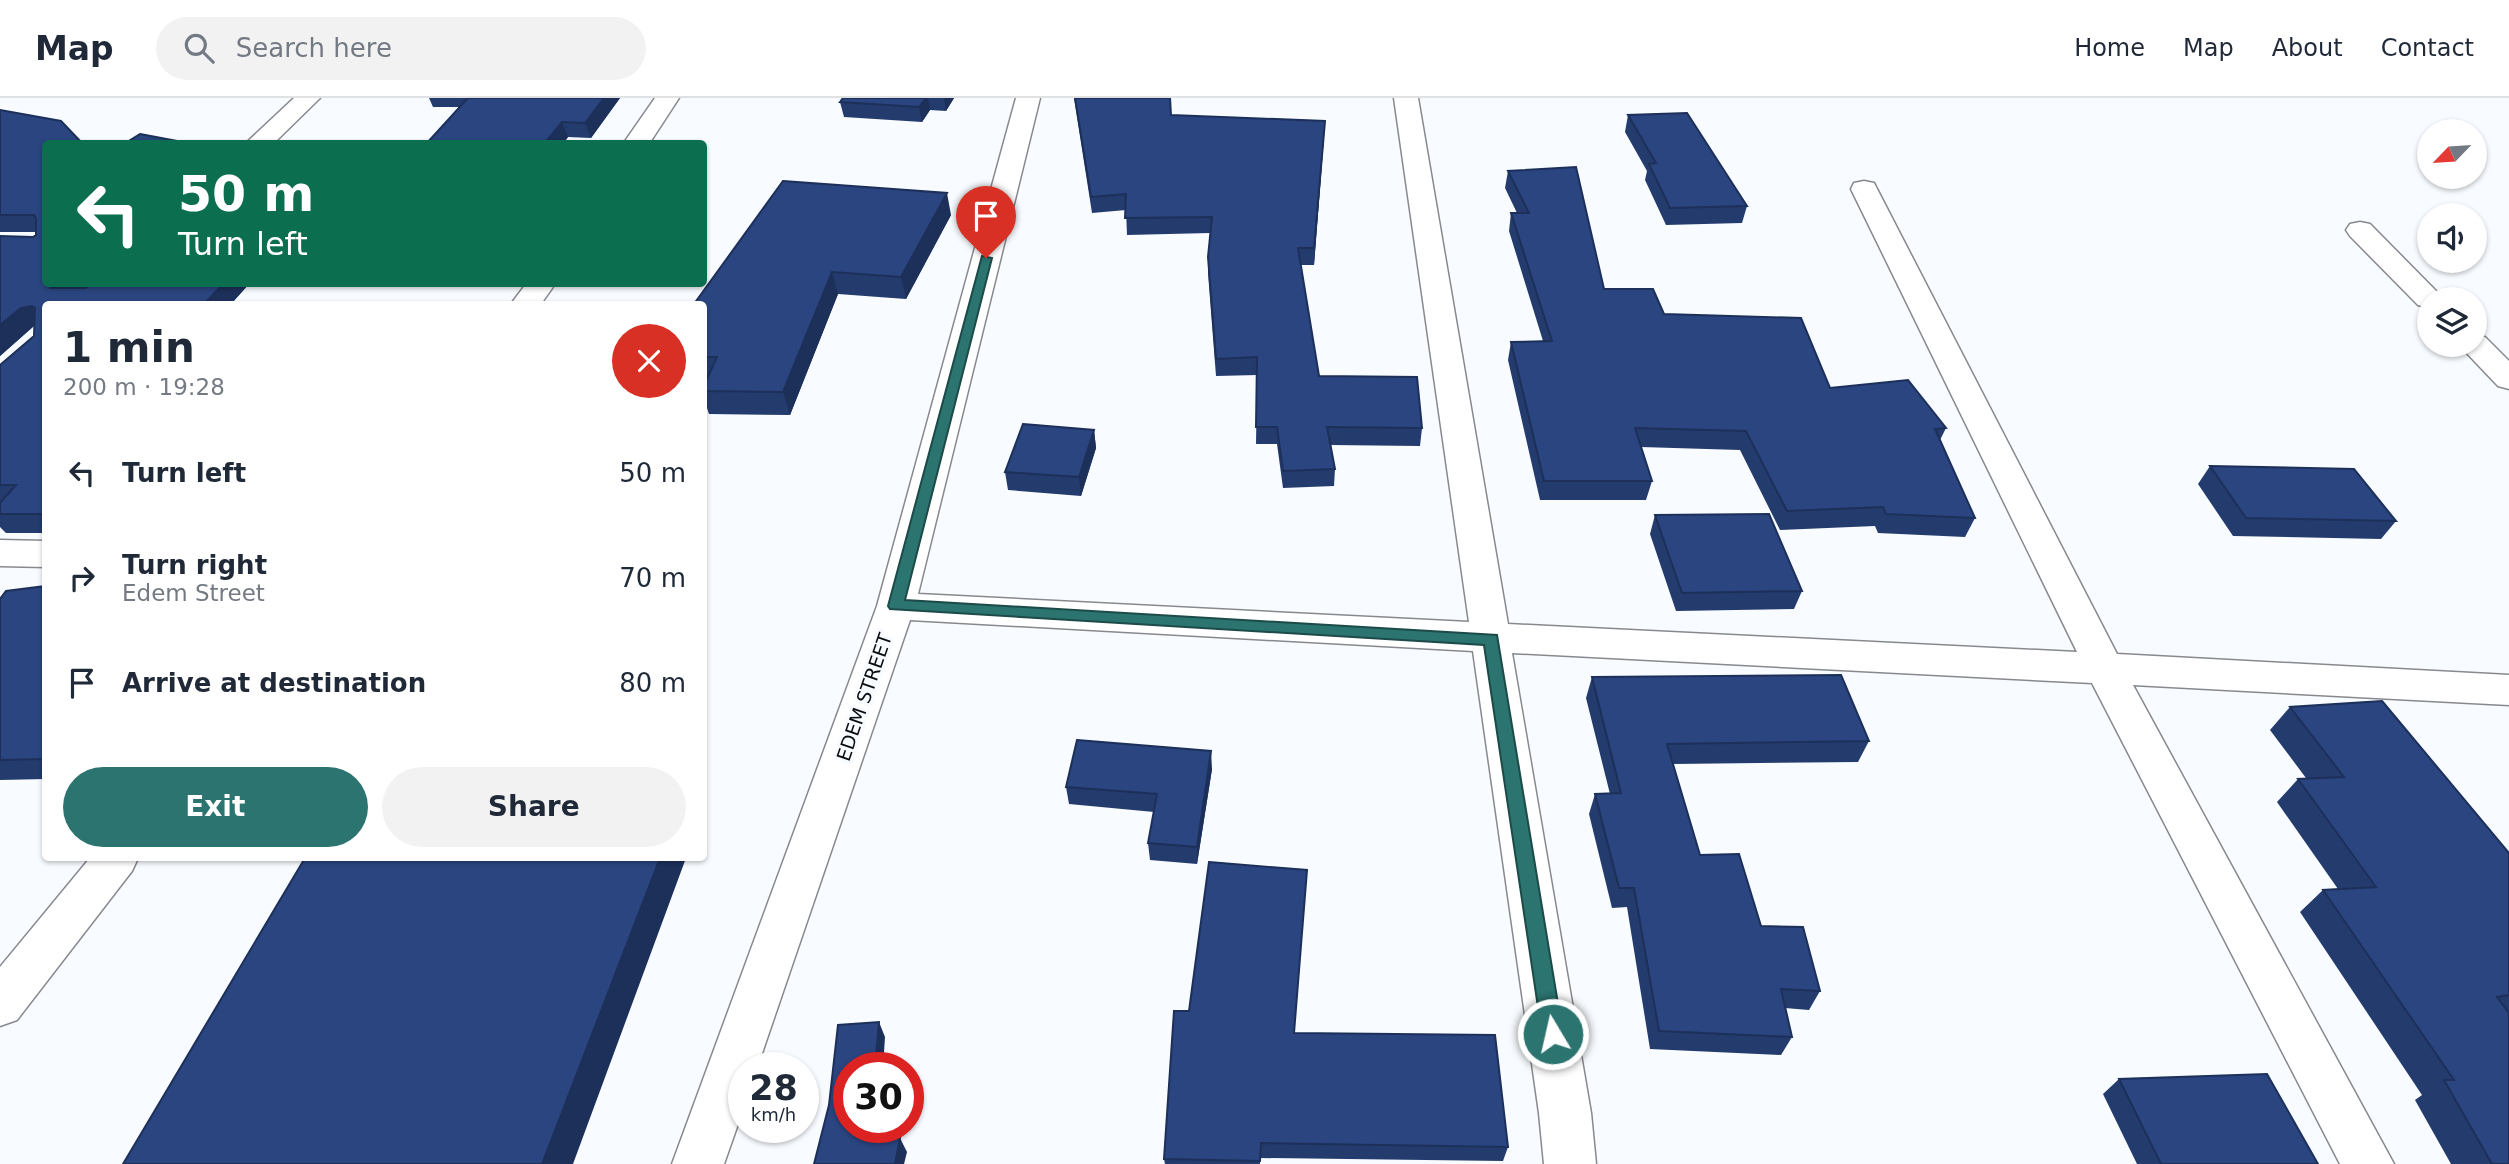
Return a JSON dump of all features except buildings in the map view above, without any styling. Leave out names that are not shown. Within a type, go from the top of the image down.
[{"type":"street","points":[[262,140],[308,98]]},
{"type":"street","points":[[639,140],[667,98]]},
{"type":"street","name":"EDEM STREET","points":[[698,1164],[896,606],[1028,98]]},
{"type":"street","points":[[1406,98],[1565,1113],[1570,1164]]},
{"type":"street","points":[[1864,189],[2104,667],[2368,1164]]},
{"type":"street","points":[[2360,230],[2417,287]]},
{"type":"street","points":[[2487,357],[2509,379]]},
{"type":"street","points":[[0,553],[42,554]]},
{"type":"street","points":[[896,606],[2509,690]]},
{"type":"street","points":[[0,1004],[114,861]]},
{"type":"route","points":[[986,258],[896,606],[1491,639],[1553,1034]]}]
